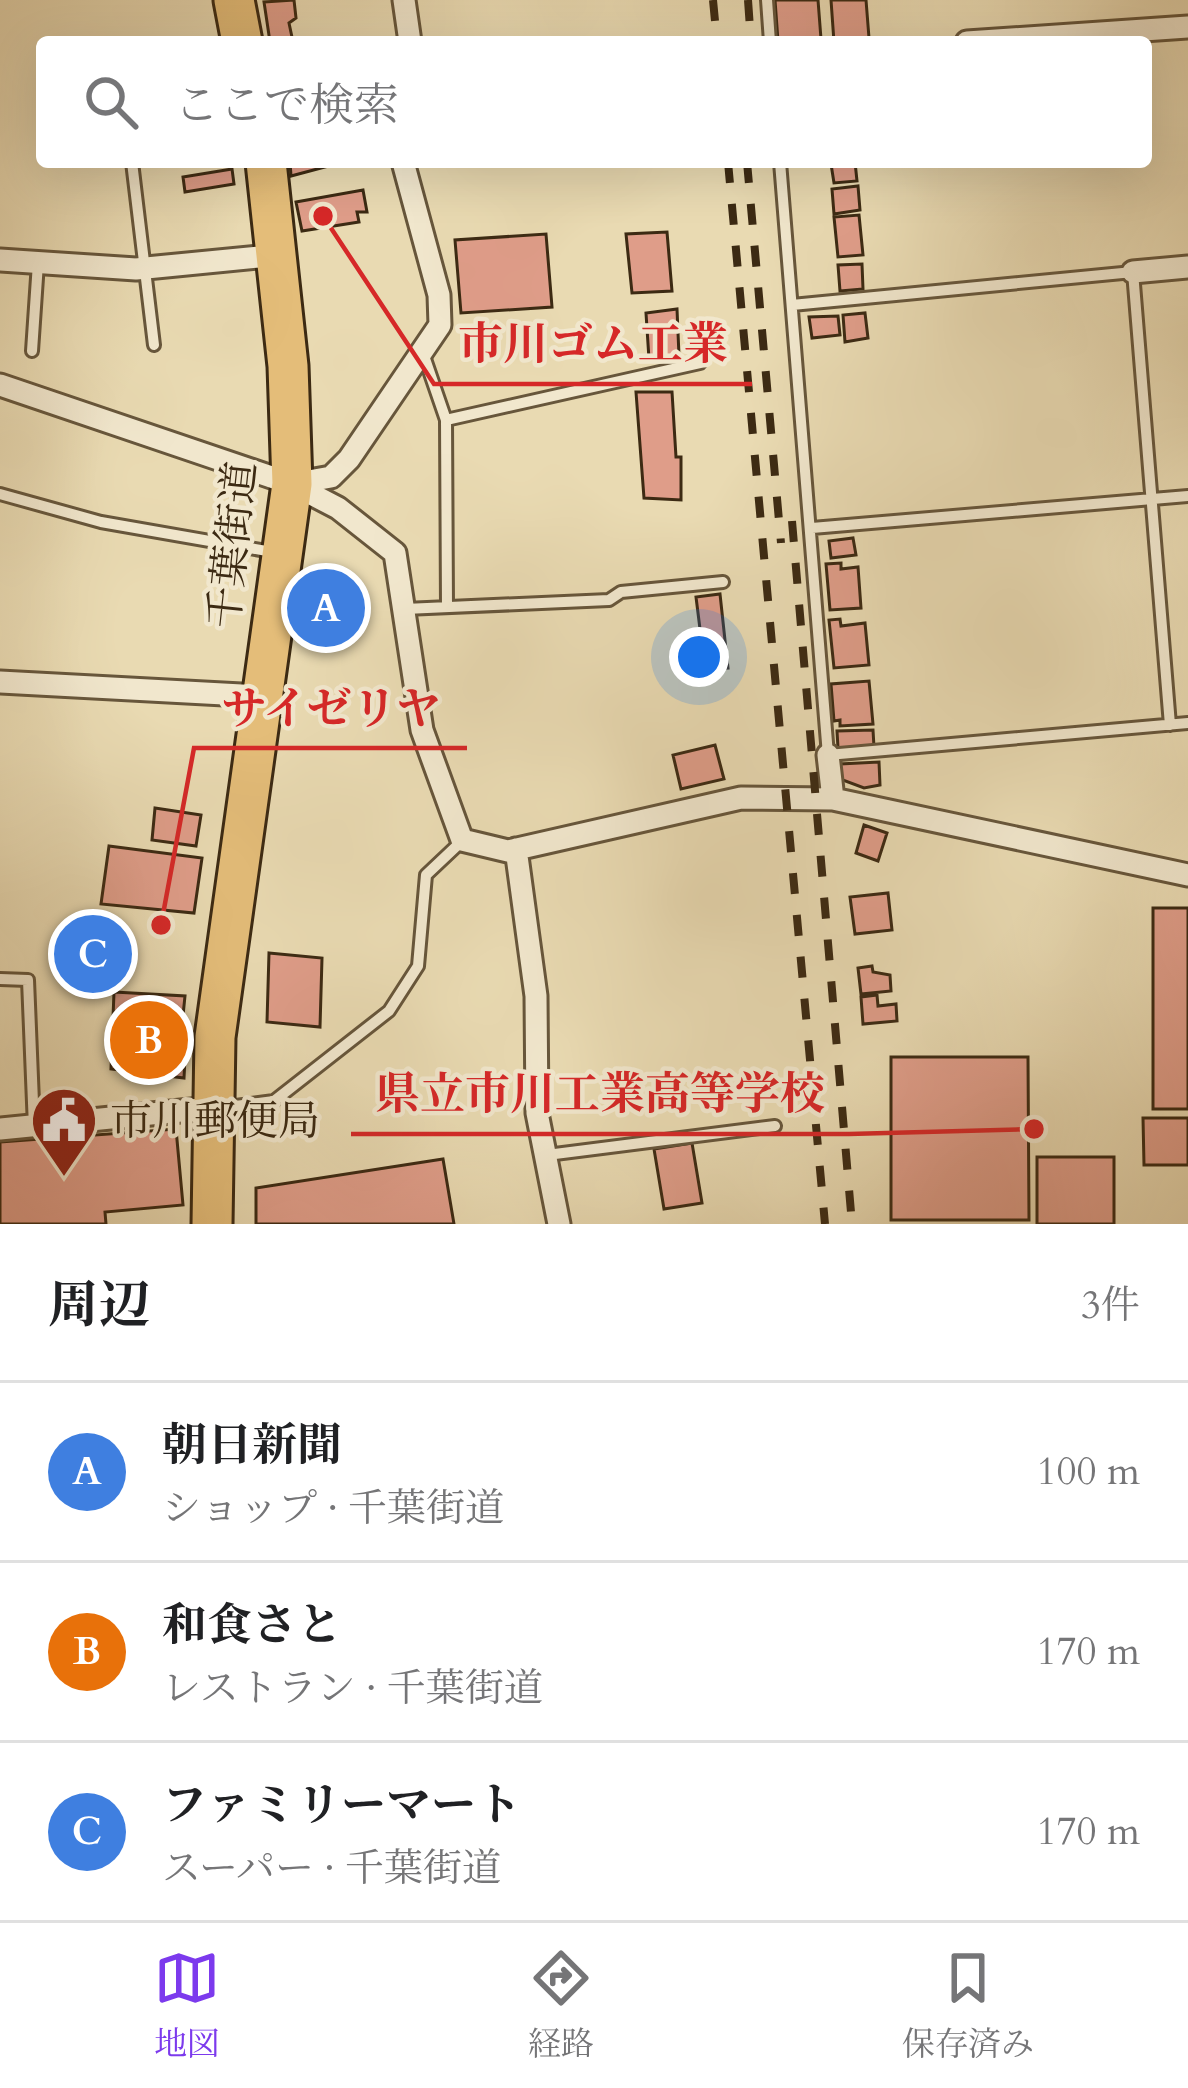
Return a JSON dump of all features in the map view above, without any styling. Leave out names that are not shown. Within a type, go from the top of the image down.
[{"type":"highway","points":[[234,0],[241,36]]},
{"type":"highway","name":"千葉街道","points":[[212,1224],[215,1037],[292,484],[279,255],[267,168]]},
{"type":"street","points":[[404,0],[409,36]]},
{"type":"street","points":[[1055,36],[1188,27]]},
{"type":"street","points":[[292,484],[331,477],[349,460],[424,356],[440,325],[439,295],[405,168]]},
{"type":"street","points":[[0,260],[143,268],[279,255]]},
{"type":"street","points":[[1133,272],[1188,267]]},
{"type":"street","points":[[0,385],[292,484],[338,508],[395,553],[422,730],[462,840],[517,849],[741,798],[833,799],[1188,874]]},
{"type":"street","points":[[0,682],[262,696]]},
{"type":"street","points":[[828,755],[833,799]]},
{"type":"street","points":[[517,849],[536,996],[537,1112],[559,1224]]},
{"type":"street","points":[[0,1129],[211,1108]]},
{"type":"lane","points":[[767,0],[770,36]]},
{"type":"lane","points":[[133,168],[154,345]]},
{"type":"lane","points":[[781,168],[828,755],[1188,723]]},
{"type":"lane","points":[[32,351],[38,262]]},
{"type":"lane","points":[[792,305],[1133,272],[1170,724]]},
{"type":"lane","points":[[424,356],[446,420],[447,606]]},
{"type":"lane","points":[[446,420],[700,363]]},
{"type":"lane","points":[[0,494],[101,523],[281,554]]},
{"type":"lane","points":[[812,529],[1188,496]]},
{"type":"lane","points":[[401,610],[609,600],[621,592],[723,582]]},
{"type":"lane","points":[[211,1108],[274,1101],[389,1011],[418,966],[426,875],[462,840]]},
{"type":"lane","points":[[0,979],[28,980],[34,1127]]},
{"type":"lane","points":[[547,1155],[775,1126]]},
{"type":"building","points":[[294,0],[292,36],[269,36],[264,2]]},
{"type":"building","points":[[775,0],[818,0],[821,36],[778,36]]},
{"type":"building","points":[[831,0],[866,0],[869,36],[834,36]]},
{"type":"building","points":[[290,168],[321,168],[291,176]]},
{"type":"building","points":[[832,168],[856,168],[857,181],[834,183]]},
{"type":"building","points":[[232,169],[234,184],[185,192],[183,177]]},
{"type":"building","points":[[858,186],[860,210],[834,214],[832,189]]},
{"type":"building","points":[[363,190],[367,212],[357,212],[359,222],[302,231],[296,202]]},
{"type":"building","points":[[859,215],[863,255],[838,257],[834,217]]},
{"type":"building","points":[[667,232],[672,291],[632,293],[626,234]]},
{"type":"building","points":[[546,234],[552,307],[461,313],[455,240]]},
{"type":"building","points":[[862,264],[863,289],[840,291],[838,265]]},
{"type":"building","points":[[677,309],[679,356],[649,359],[646,313]]},
{"type":"building","points":[[865,313],[868,338],[845,342],[843,315]]},
{"type":"building","points":[[838,316],[840,335],[812,338],[809,317]]},
{"type":"building","points":[[636,392],[672,392],[681,500],[644,498]]},
{"type":"building","points":[[853,538],[856,555],[831,558],[829,541]]},
{"type":"building","points":[[841,563],[841,569],[858,567],[861,608],[830,610],[826,564]]},
{"type":"building","points":[[720,594],[728,668],[705,669],[696,597]]},
{"type":"building","points":[[840,619],[841,626],[865,623],[869,665],[834,668],[829,620]]},
{"type":"building","points":[[869,681],[873,724],[840,726],[840,720],[834,721],[831,684]]},
{"type":"building","points":[[873,730],[874,747],[838,748],[837,731]]},
{"type":"building","points":[[715,745],[724,779],[681,789],[673,755]]},
{"type":"building","points":[[879,762],[880,785],[864,788],[840,779],[840,764]]},
{"type":"building","points":[[155,808],[201,815],[196,846],[152,840]]},
{"type":"building","points":[[864,825],[887,833],[878,861],[856,853]]},
{"type":"building","points":[[109,846],[202,858],[194,913],[101,904]]},
{"type":"building","points":[[888,893],[892,930],[855,934],[850,897]]},
{"type":"building","points":[[1153,908],[1188,908],[1188,1109],[1153,1109]]},
{"type":"building","points":[[269,953],[322,958],[320,1027],[267,1022]]},
{"type":"building","points":[[872,966],[873,972],[890,975],[891,991],[861,994],[858,968]]},
{"type":"building","points":[[114,992],[185,996],[179,1055],[185,1058],[184,1078],[111,1069]]},
{"type":"building","points":[[877,995],[878,1006],[896,1004],[897,1021],[863,1024],[861,997]]},
{"type":"building","points":[[891,1057],[1028,1057],[1029,1220],[891,1220]]},
{"type":"building","points":[[1143,1118],[1188,1118],[1188,1165],[1144,1165]]},
{"type":"building","points":[[176,1129],[183,1205],[105,1212],[106,1224],[0,1224],[0,1142]]},
{"type":"building","points":[[692,1143],[702,1203],[664,1209],[654,1149]]},
{"type":"building","points":[[1037,1157],[1114,1157],[1114,1224],[1037,1224]]},
{"type":"building","points":[[443,1159],[454,1224],[256,1224],[256,1188]]},
{"type":"railway","points":[[713,0],[716,36]]},
{"type":"railway","points":[[748,0],[751,36]]},
{"type":"railway","points":[[729,168],[825,1224]]},
{"type":"railway","points":[[748,168],[781,543]]},
{"type":"railway","points":[[792,521],[852,1224]]},
{"type":"place","name":"市川ゴム工業","points":[[323,216]]},
{"type":"place","name":"朝日新聞","points":[[326,608]]},
{"type":"place","name":"サイゼリヤ","points":[[161,925]]},
{"type":"place","name":"ファミリーマート","points":[[93,954]]},
{"type":"place","name":"和食さと","points":[[149,1040]]},
{"type":"place","name":"県立市川工業高等学校","points":[[1034,1129]]},
{"type":"place","name":"市川郵便局","points":[[64,1179]]}]
